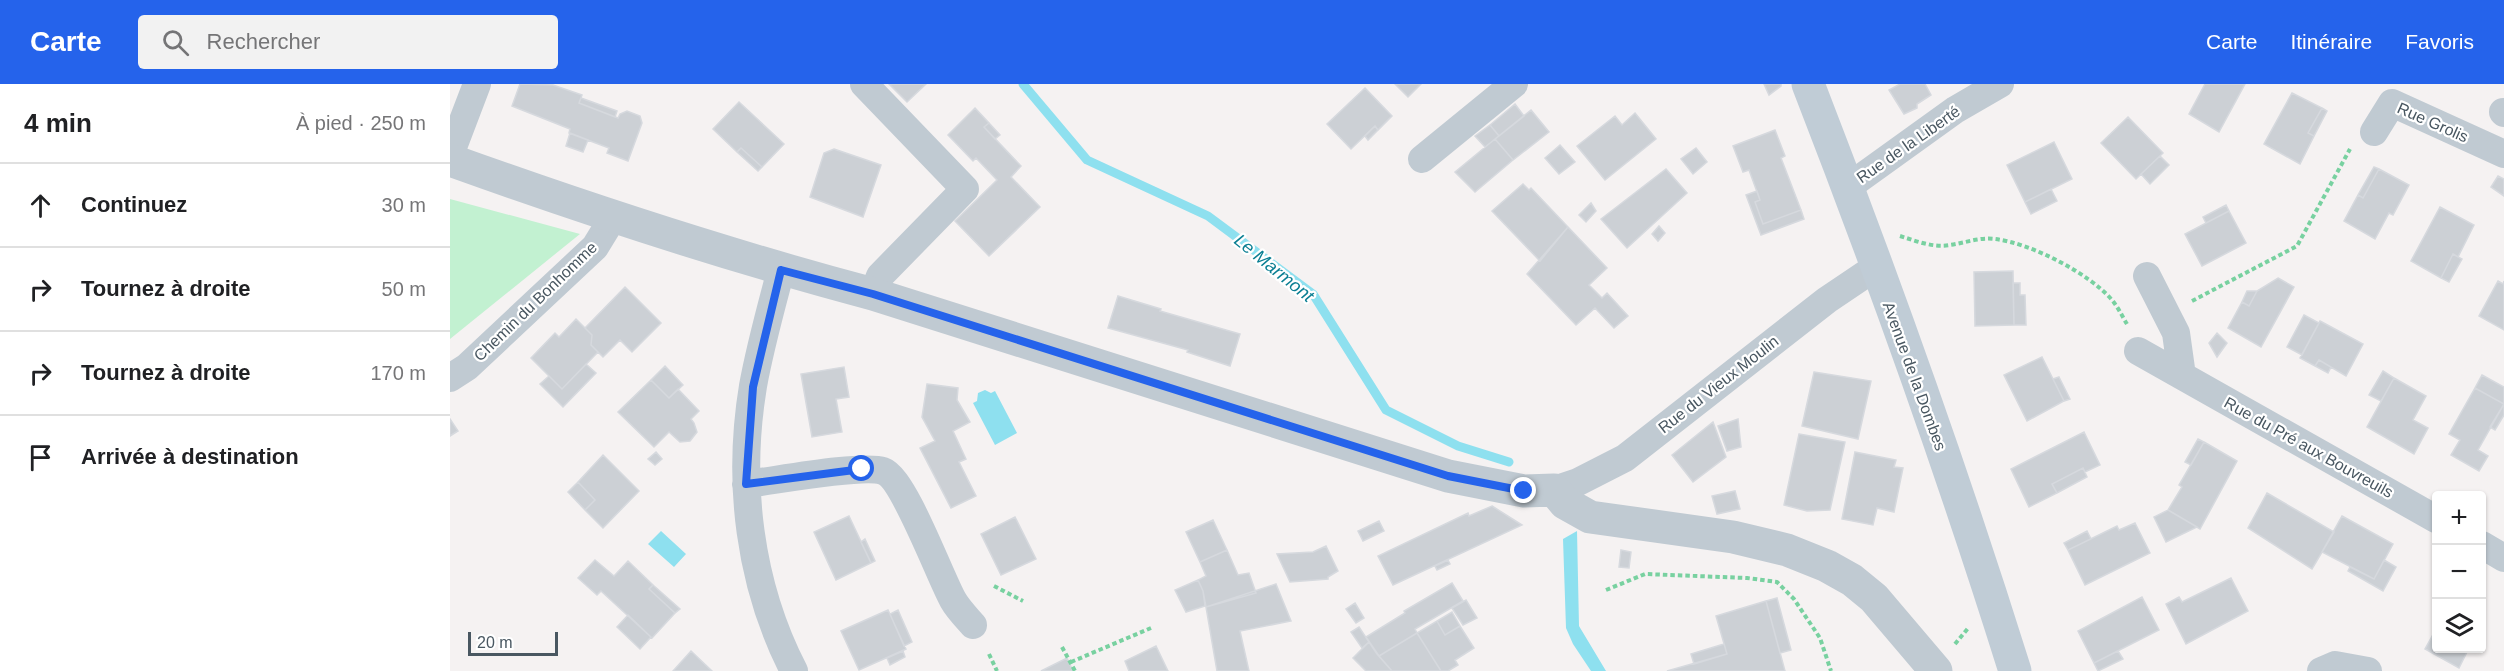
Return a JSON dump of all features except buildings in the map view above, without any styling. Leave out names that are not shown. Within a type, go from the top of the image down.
[{"type":"main road","name":"Avenue de la Dombes","points":[[1808,84],[1848,187],[1984,571],[2015,671]]},
{"type":"street","points":[[477,84],[450,158],[609,216],[781,270],[873,294],[1448,476],[1524,491],[1554,490],[1565,503],[1590,517],[1733,537],[1786,550],[1827,566],[1852,580],[1874,598],[1938,665]]},
{"type":"street","points":[[864,84],[965,189],[880,276],[873,294]]},
{"type":"street","points":[[1422,159],[1514,84]]},
{"type":"street","name":"Rue de la Liberté","points":[[1848,187],[1955,110],[2000,84]]},
{"type":"street","name":"Rue Grolis","points":[[2374,132],[2392,103],[2504,154]]},
{"type":"street","name":"Chemin du Bonhomme","points":[[450,378],[467,367],[595,247],[606,229],[609,216]]},
{"type":"street","name":"Rue du Vieux Moulin","points":[[1554,490],[1578,482],[1625,458],[1827,300],[1876,267]]},
{"type":"street","points":[[781,270],[753,387],[746,484],[759,576],[770,615],[794,671]]},
{"type":"street","points":[[2147,276],[2176,333],[2182,376]]},
{"type":"street","name":"Rue du Pré aux Bouvreuils","points":[[2142,353],[2432,517]]},
{"type":"street","points":[[746,484],[862,469],[883,471],[893,478],[905,496],[954,602],[973,625]]},
{"type":"street","points":[[2486,548],[2504,558]]},
{"type":"street","points":[[2321,671],[2335,665],[2368,671]]},
{"type":"path","points":[[2166,315],[2297,246],[2359,132],[2374,132]]},
{"type":"path","points":[[1900,236],[1931,246],[1948,246],[1973,239],[1995,239],[2035,249],[2091,281],[2113,300],[2142,353]]},
{"type":"path","points":[[1606,590],[1645,574],[1747,578],[1777,582],[1794,599],[1820,638],[1831,671]]},
{"type":"path","points":[[994,586],[1023,601]]},
{"type":"path","points":[[1938,665],[1975,620]]},
{"type":"path","points":[[1071,662],[1151,628]]},
{"type":"path","points":[[1062,647],[1075,671]]},
{"type":"path","points":[[989,654],[997,671]]},
{"type":"green space","points":[[450,199],[580,234],[450,339]]},
{"type":"water","points":[[985,390],[991,393],[995,391],[1017,433],[995,445],[973,403],[977,401],[978,393]]},
{"type":"water","points":[[661,531],[686,554],[674,567],[648,544]]},
{"type":"water","points":[[1577,531],[1579,626],[1606,671],[1591,671],[1573,644],[1566,628],[1563,539]]},
{"type":"waterway","name":"Le Marmont","points":[[1023,84],[1087,160],[1208,216],[1313,294],[1386,410],[1458,446],[1509,462]]},
{"type":"route","points":[[862,469],[746,484],[747,438],[753,387],[781,270],[873,294],[1448,476],[1524,491]]}]
